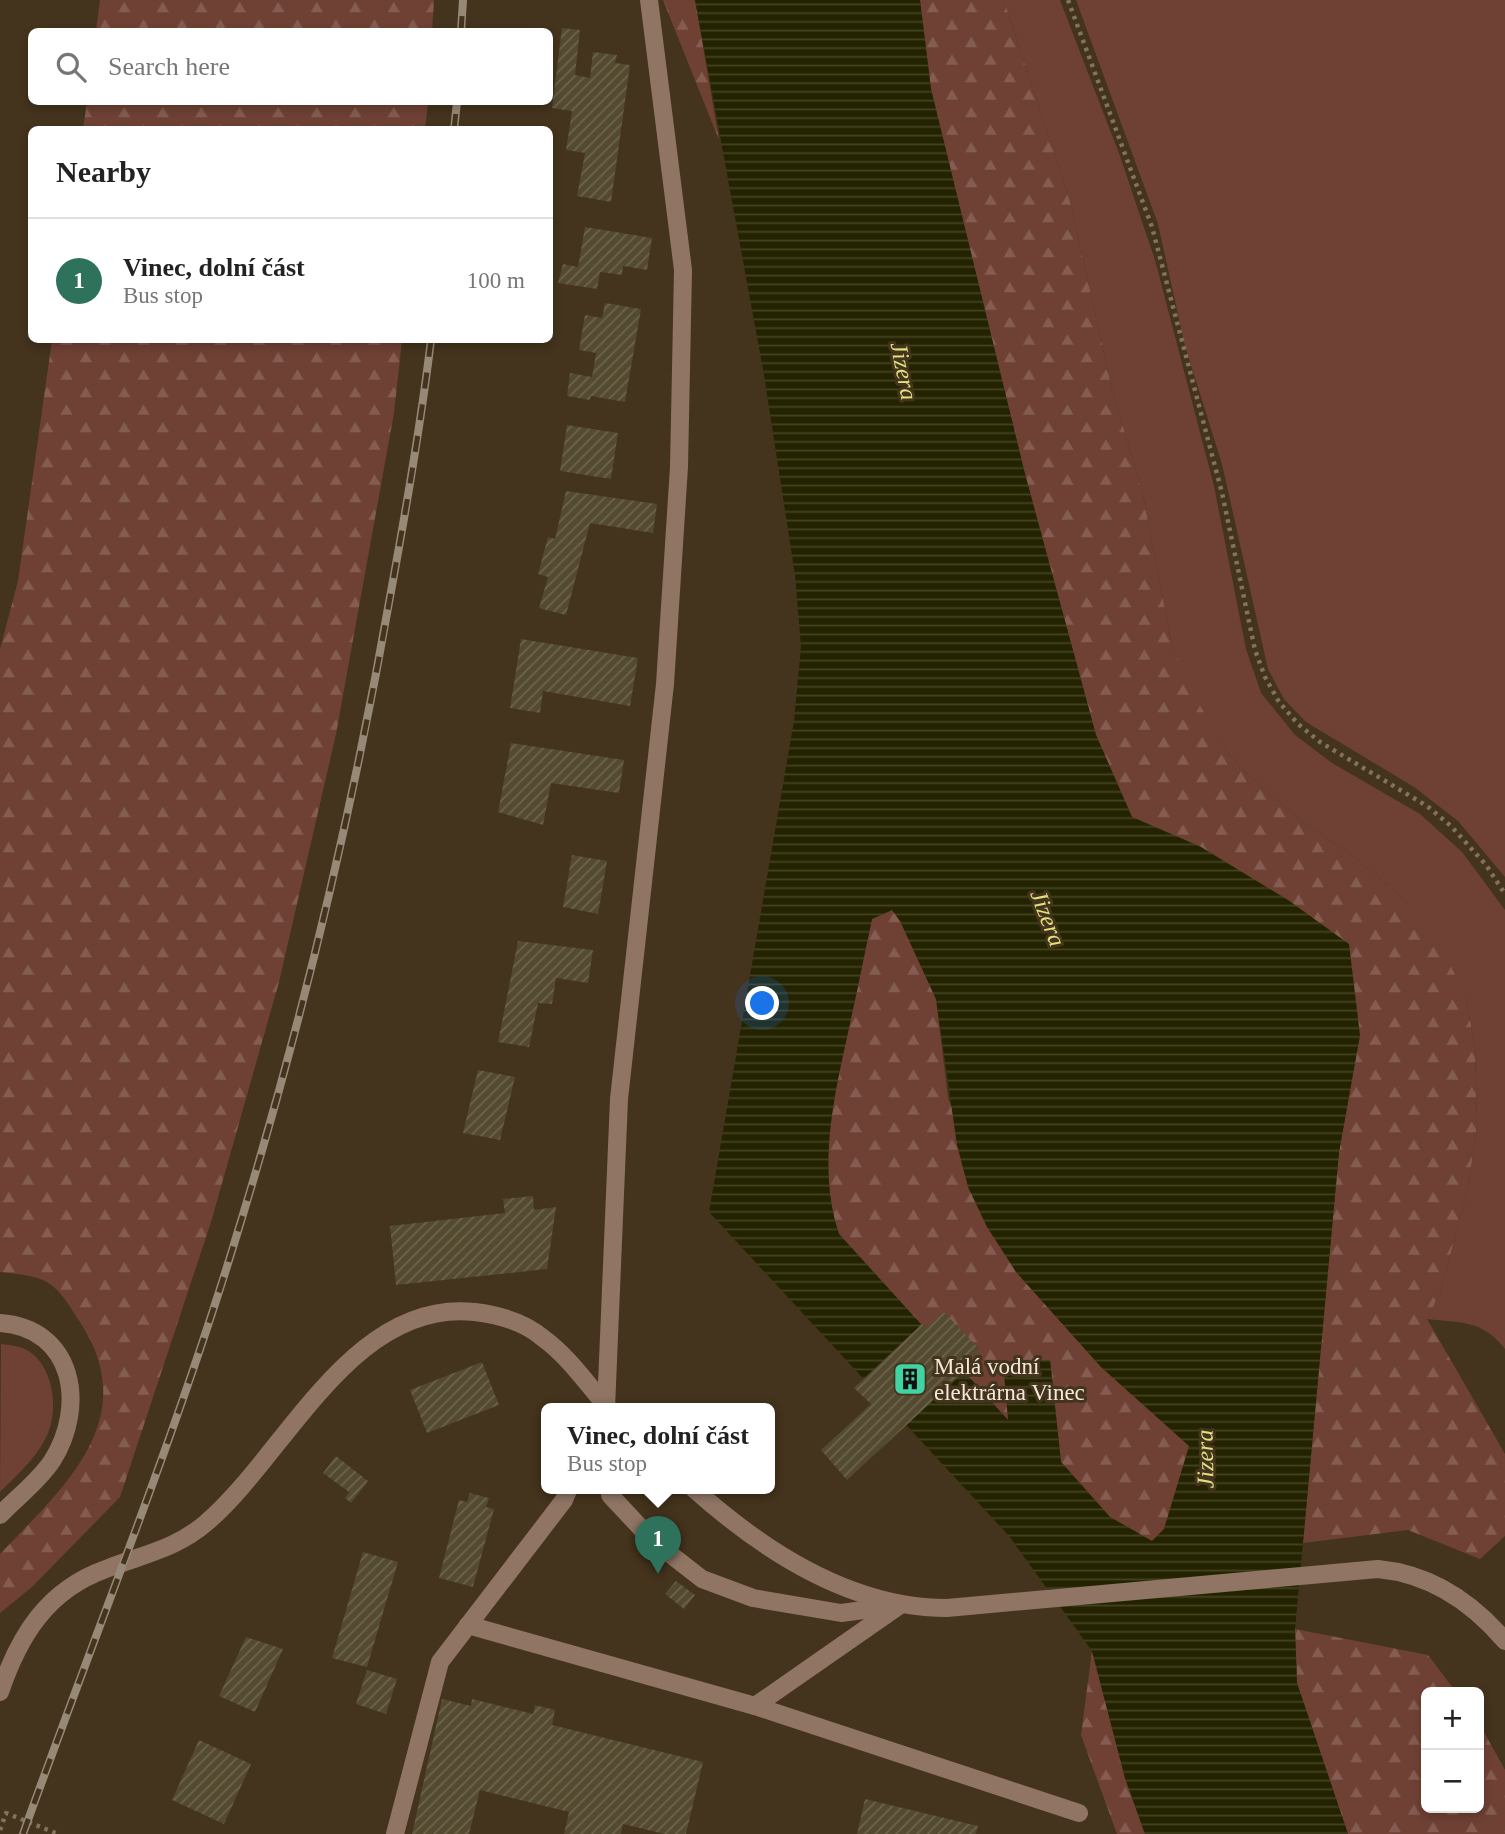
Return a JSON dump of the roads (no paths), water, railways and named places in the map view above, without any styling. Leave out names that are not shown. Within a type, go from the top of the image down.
[{"type":"street","points":[[607,1403],[619,1099],[665,684],[679,467],[683,270],[649,0]]},
{"type":"street","points":[[0,1692],[16,1648],[40,1612],[92,1574],[170,1547],[205,1524],[256,1473],[333,1378],[358,1354],[402,1326],[422,1318],[465,1311],[492,1314],[518,1322],[542,1336],[562,1354],[604,1403]]},
{"type":"street","points":[[0,1323],[17,1324],[34,1331],[58,1352],[66,1366],[69,1409],[64,1436],[52,1461],[0,1515]]},
{"type":"street","points":[[395,1834],[440,1662],[566,1494]]},
{"type":"street","points":[[610,1494],[652,1540],[702,1579],[753,1598],[841,1613],[900,1605],[947,1608],[1378,1569],[1398,1571],[1444,1589],[1488,1621],[1505,1641]]},
{"type":"street","points":[[701,1494],[757,1538],[807,1570],[845,1588],[900,1605]]},
{"type":"street","points":[[755,1706],[900,1605]]},
{"type":"street","points":[[468,1625],[755,1706],[1079,1813]]},
{"type":"water","name":"Jizera","points":[[695,0],[920,0],[931,89],[1025,474],[1096,735],[1132,817],[1201,847],[1288,900],[1349,944],[1360,1035],[1339,1152],[1295,1629],[1297,1683],[1348,1834],[1145,1834],[1125,1778],[1092,1651],[1009,1536],[709,1212],[794,721],[801,647],[795,575],[764,375]],"holes":[[[892,910],[900,921],[936,999],[957,1145],[968,1187],[987,1227],[1016,1272],[1101,1367],[1189,1446],[1164,1529],[1152,1541],[1110,1517],[1061,1462],[1050,1360],[1003,1362],[1008,1420],[839,1234],[832,1207],[829,1152],[840,1068],[872,919]]]},
{"type":"railway","points":[[461,28],[463,0]]},
{"type":"railway","points":[[454,126],[457,105]]},
{"type":"railway","points":[[23,1834],[214,1308],[284,1072],[325,911],[361,749],[408,494],[431,343]]},
{"type":"place","name":"Malá vodní elektrárna Vinec","points":[[910,1379]]},
{"type":"place","name":"Vinec, dolní část","points":[[658,1574]]}]
